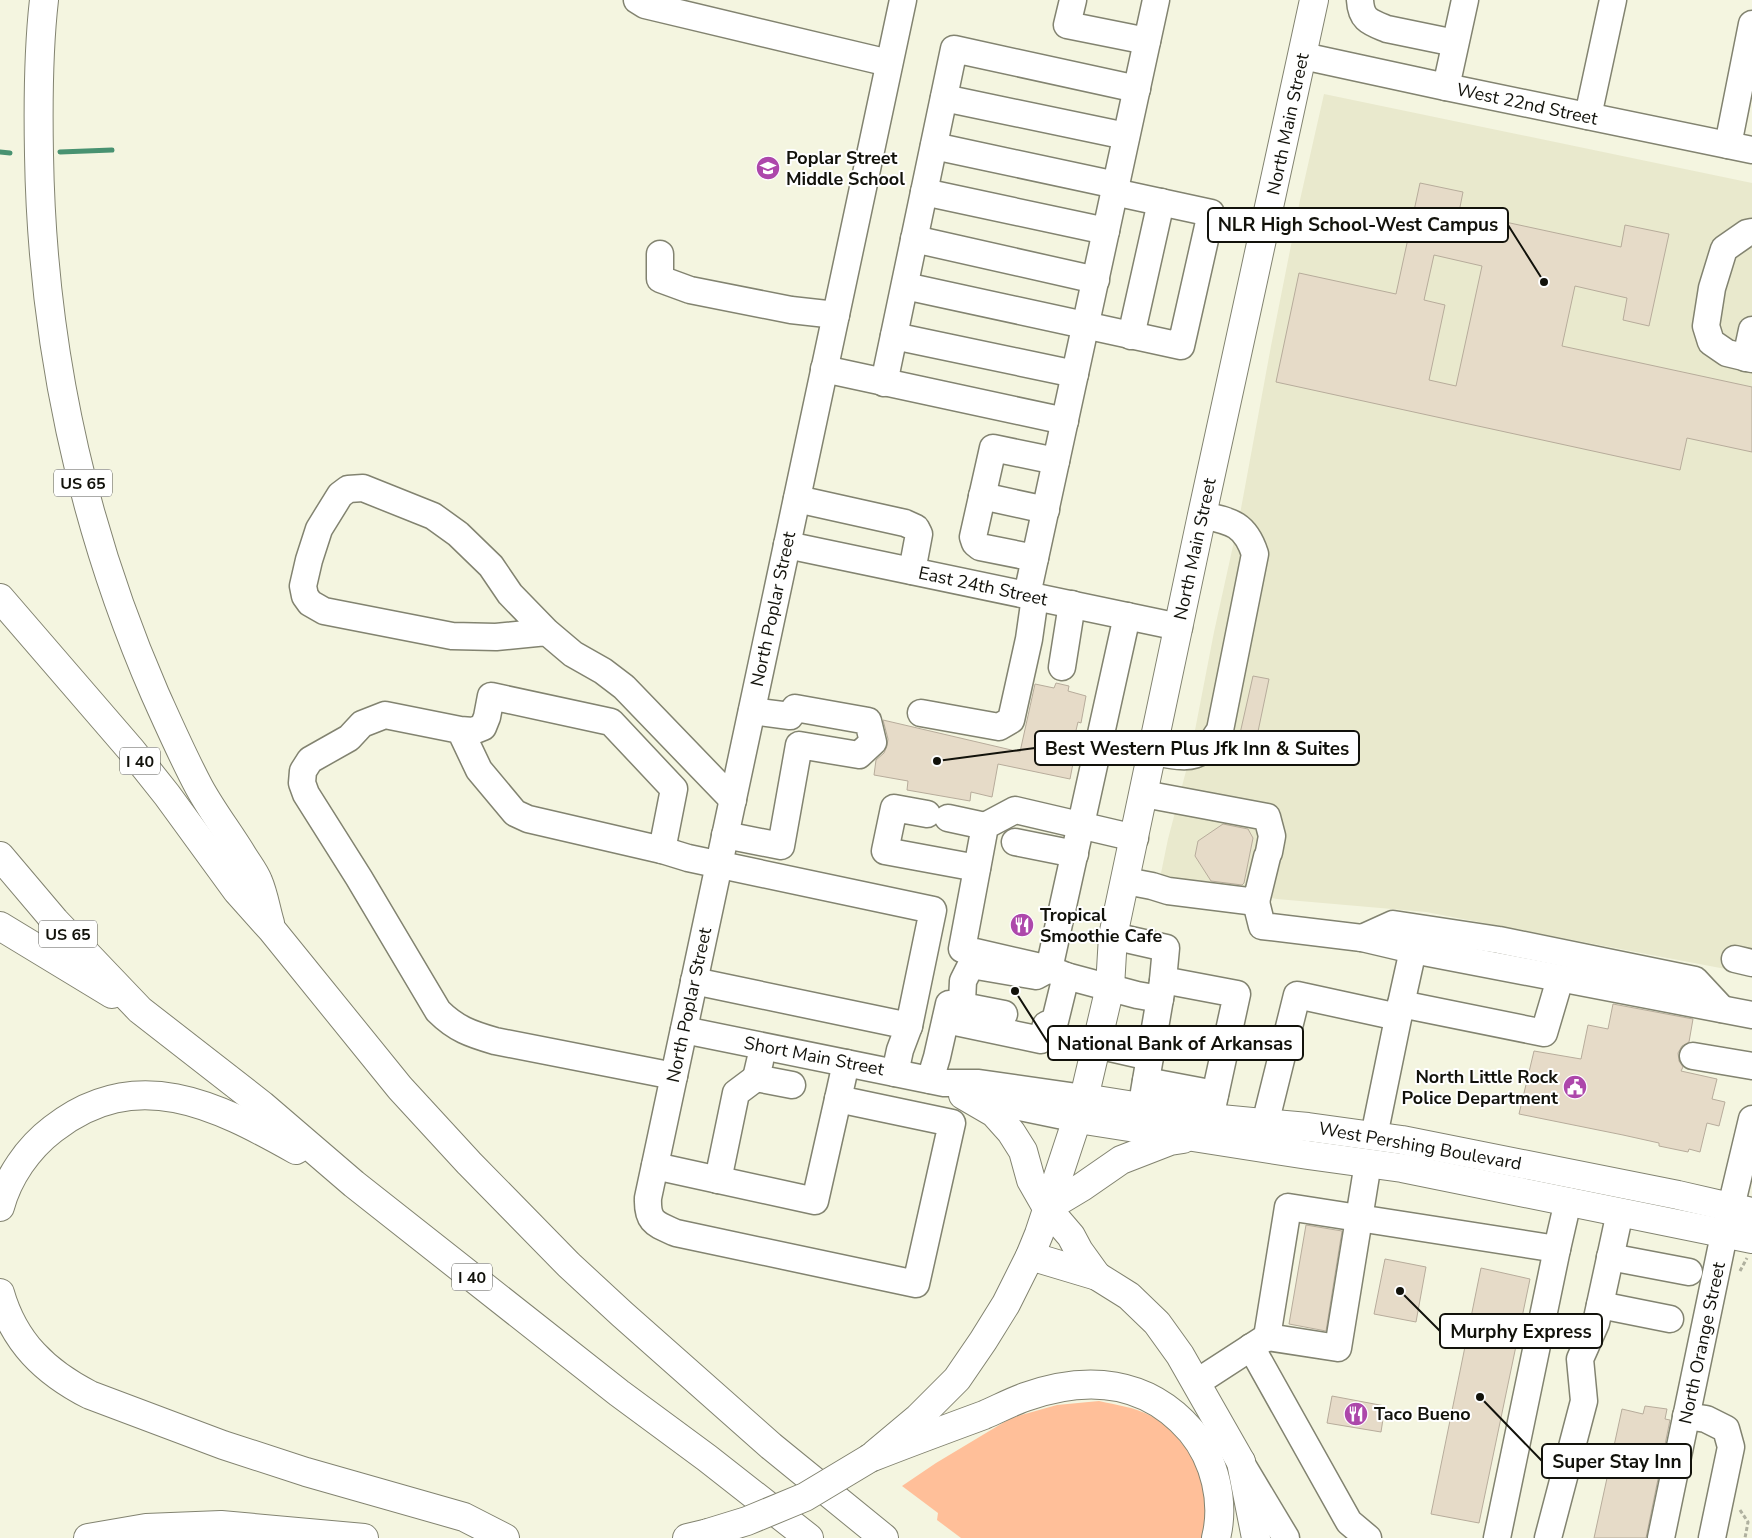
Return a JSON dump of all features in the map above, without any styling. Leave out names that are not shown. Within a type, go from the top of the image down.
[{"type":"main road","name":"US 65","points":[[44,0],[38,107],[40,198],[45,270],[59,375],[80,474],[117,598],[155,694],[199,787],[258,880],[272,930]]},
{"type":"main road","name":"North Main Street","points":[[870,1458],[918,1418],[957,1379],[1006,1304],[1039,1234],[1047,1208],[1084,1113],[1110,987],[1114,936],[1152,752],[1314,0]]},
{"type":"main road","name":"I 40","points":[[0,598],[132,751],[167,795],[236,891],[272,930],[400,1088],[469,1163],[569,1265],[622,1314],[771,1446],[884,1538]]},
{"type":"main road","name":"US 65","points":[[0,856],[55,921],[140,1010]]},
{"type":"main road","name":"I 40","points":[[0,926],[140,1010],[262,1105],[354,1184],[619,1393],[809,1538]]},
{"type":"main road","name":"West Pershing Boulevard","points":[[1084,1113],[1146,1082],[1207,1117],[1368,1163],[1568,1201],[1725,1235],[1750,1248]]},
{"type":"main road","points":[[946,1086],[994,1113],[1011,1132],[1023,1151],[1031,1180],[1047,1208],[1071,1236],[1097,1276]]},
{"type":"main road","points":[[0,1207],[12,1177],[25,1157],[44,1136],[63,1121],[101,1102],[129,1096],[154,1094],[201,1104],[255,1127],[354,1184]]},
{"type":"main road","name":"West Pershing Boulevard","points":[[1084,1113],[1207,1117],[1374,1136],[1412,1142],[1742,1209]]},
{"type":"main road","points":[[1047,1208],[1121,1160],[1170,1141],[1207,1117]]},
{"type":"main road","points":[[1030,1256],[1097,1276],[1129,1296],[1157,1323],[1180,1355],[1240,1462],[1256,1538]]},
{"type":"main road","points":[[0,1293],[11,1321],[29,1350],[69,1384],[90,1395],[158,1422],[232,1448],[464,1517],[505,1538]]},
{"type":"main road","points":[[698,1535],[747,1522],[805,1497],[870,1458],[1026,1397],[1064,1386],[1092,1384],[1124,1388],[1148,1397],[1168,1408],[1181,1419],[1196,1437],[1210,1463],[1218,1489],[1220,1512],[1216,1538]]},
{"type":"main road","points":[[88,1538],[132,1534],[216,1531],[364,1538]]},
{"type":"street","points":[[637,0],[645,5],[889,63]]},
{"type":"street","name":"North Poplar Street","points":[[902,0],[647,1209],[650,1218],[676,1233],[916,1284],[952,1123]]},
{"type":"street","points":[[1073,0],[1068,25],[1147,41]]},
{"type":"street","points":[[921,713],[999,727],[1011,720],[1028,639],[1035,558],[1156,0]]},
{"type":"street","points":[[1360,0],[1361,11],[1366,19],[1387,29],[1455,43]]},
{"type":"street","points":[[1446,87],[1465,0]]},
{"type":"street","points":[[1588,116],[1613,0]]},
{"type":"street","points":[[1740,147],[1752,24]]},
{"type":"street","points":[[884,383],[954,50],[1136,89]]},
{"type":"street","name":"West 22nd Street","points":[[1303,56],[1740,147]]},
{"type":"street","points":[[944,98],[1126,136]]},
{"type":"street","points":[[905,286],[1086,327],[1181,346],[1211,213],[1161,202],[1115,188],[934,146]]},
{"type":"street","points":[[924,192],[1106,231]]},
{"type":"street","points":[[1131,336],[1161,202]]},
{"type":"street","points":[[1752,232],[1747,233],[1724,249],[1712,288],[1706,326],[1711,342],[1727,353],[1749,359],[1752,330]]},
{"type":"street","points":[[914,239],[1096,280]]},
{"type":"street","points":[[660,254],[660,279],[690,290],[791,310],[836,315]]},
{"type":"street","points":[[894,336],[1075,374]]},
{"type":"street","points":[[824,369],[1065,421]]},
{"type":"street","points":[[1035,558],[980,547],[975,543],[973,536],[993,448],[1056,461]]},
{"type":"street","points":[[547,632],[496,637],[452,636],[324,611],[310,603],[305,596],[303,586],[319,529],[340,495],[348,489],[363,488],[433,516],[458,534],[491,566],[510,594],[547,632],[573,654],[603,671],[624,688],[733,800]]},
{"type":"street","points":[[982,496],[1046,510]]},
{"type":"street","points":[[797,499],[905,523],[916,528],[919,534],[912,571]]},
{"type":"street","points":[[1152,752],[1184,757],[1198,754],[1213,741],[1220,730],[1255,554],[1251,542],[1236,525],[1228,520],[1202,515]]},
{"type":"street","name":"East 24th Street","points":[[787,545],[1179,627]]},
{"type":"street","points":[[1062,667],[1072,604]]},
{"type":"street","points":[[1058,973],[1036,976],[970,965],[963,981],[962,1002],[968,1007],[1046,1025],[1055,1021],[1058,973],[1075,854],[1127,616]]},
{"type":"street","points":[[663,843],[674,789],[611,722],[491,696],[483,727],[473,731],[385,715],[362,724],[349,738],[310,760],[303,771],[302,783],[306,794],[359,878],[438,1011],[450,1024],[471,1034],[495,1041],[674,1076]]},
{"type":"street","points":[[460,730],[479,770],[515,813],[528,819],[663,843],[722,849],[782,846],[800,745],[859,755],[874,742],[868,720],[795,708],[790,716],[752,712]]},
{"type":"street","points":[[1144,794],[1267,817],[1272,836],[1256,902],[1262,926],[1362,938],[1413,950],[1752,1015]]},
{"type":"street","points":[[977,868],[885,850],[894,808],[985,826],[1015,810],[1135,838]]},
{"type":"street","points":[[838,1099],[952,1123],[946,1086],[937,1057],[962,949],[985,826]]},
{"type":"street","points":[[1015,842],[1075,854]]},
{"type":"street","points":[[722,849],[933,910],[909,1026],[900,1050],[895,1073]]},
{"type":"street","points":[[1126,881],[1168,891],[1256,902]]},
{"type":"street","points":[[1362,938],[1392,924],[1499,940],[1695,980],[1722,1009]]},
{"type":"street","points":[[1097,1045],[1146,1082],[1166,948],[1114,936]]},
{"type":"street","points":[[962,949],[1137,995],[1161,990],[1236,994],[1207,1117]]},
{"type":"street","points":[[1374,1136],[1413,950]]},
{"type":"street","points":[[1265,1124],[1297,995],[1544,1033],[1560,979]]},
{"type":"street","points":[[694,981],[909,1026]]},
{"type":"street","points":[[946,1020],[1041,1040],[1046,1025]]},
{"type":"street","name":"Short Main Street","points":[[684,1030],[895,1073],[946,1086],[1084,1113]]},
{"type":"street","points":[[718,1180],[736,1093],[756,1078],[764,1046]]},
{"type":"street","points":[[1693,1056],[1752,1066]]},
{"type":"street","points":[[655,1166],[815,1201],[846,1063]]},
{"type":"street","points":[[756,1078],[792,1085]]},
{"type":"street","name":"North Orange Street","points":[[1661,1538],[1725,1235],[1742,1209],[1752,1119]]},
{"type":"street","points":[[1196,1383],[1259,1342],[1338,1348],[1368,1163]]},
{"type":"street","points":[[1497,1538],[1568,1201]]},
{"type":"street","points":[[1368,1538],[1349,1522],[1259,1342],[1288,1207],[1557,1249]]},
{"type":"street","points":[[1548,1538],[1584,1401],[1580,1359],[1596,1323],[1620,1212]]},
{"type":"street","points":[[1610,1257],[1689,1272]]},
{"type":"street","points":[[1600,1305],[1670,1319]]},
{"type":"street","points":[[1686,1416],[1706,1419],[1726,1429],[1731,1447],[1712,1538]]},
{"type":"street","points":[[1240,1462],[1286,1538]]},
{"type":"path","points":[[1739,1277],[1750,1248]]},
{"type":"path","points":[[1737,1506],[1748,1522],[1745,1538]]},
{"type":"shaded area","points":[[1324,94],[1752,183],[1752,974],[1426,912],[1277,899],[1160,878],[1168,839],[1190,756],[1214,632],[1240,514],[1300,200]]},
{"type":"shaded area","points":[[1099,1401],[1132,1408],[1151,1416],[1168,1428],[1184,1445],[1196,1464],[1204,1484],[1206,1504],[1203,1538],[961,1538],[937,1520],[938,1513],[902,1486],[936,1463],[1011,1418],[1057,1405]]},
{"type":"building","points":[[1420,183],[1463,192],[1459,212],[1621,247],[1625,225],[1669,234],[1649,326],[1623,320],[1627,298],[1575,286],[1562,346],[1752,387],[1752,452],[1687,438],[1680,470],[1276,382],[1299,273],[1396,294]],"holes":[[[1434,255],[1482,266],[1456,386],[1429,380],[1445,305],[1424,300]]]},
{"type":"building","points":[[1253,676],[1269,679],[1256,741],[1239,738]]},
{"type":"building","points":[[1056,683],[1069,686],[1068,691],[1086,696],[1081,723],[1078,722],[1072,747],[1076,748],[1070,779],[998,764],[992,797],[971,792],[970,801],[907,790],[908,781],[874,775],[876,760],[884,753],[887,746],[888,739],[883,720],[1020,752],[1035,684],[1054,688]]},
{"type":"building","points":[[1223,824],[1248,829],[1253,838],[1242,885],[1211,881],[1195,856],[1198,841]]},
{"type":"building","points":[[1613,1004],[1693,1019],[1689,1042],[1682,1046],[1678,1053],[1679,1061],[1683,1067],[1681,1071],[1717,1079],[1712,1099],[1725,1102],[1719,1126],[1707,1123],[1700,1152],[1689,1149],[1688,1152],[1659,1146],[1659,1143],[1519,1114],[1534,1051],[1581,1059],[1588,1025],[1608,1029]]},
{"type":"building","points":[[1306,1225],[1342,1231],[1326,1331],[1289,1324]]},
{"type":"building","points":[[1385,1259],[1426,1267],[1416,1322],[1374,1314]]},
{"type":"building","points":[[1481,1268],[1530,1279],[1479,1523],[1431,1514]]},
{"type":"building","name":"Taco Bueno","points":[[1332,1396],[1385,1406],[1381,1432],[1327,1423]]},
{"type":"building","points":[[1645,1406],[1667,1409],[1665,1419],[1670,1420],[1646,1538],[1594,1538],[1622,1409],[1643,1414]]},
{"type":"waterway","points":[[60,152],[112,150]]},
{"type":"waterway","points":[[0,152],[10,153]]},
{"type":"place","name":"Poplar Street Middle School","points":[[768,168]]},
{"type":"place","name":"NLR High School-West Campus","points":[[1544,282]]},
{"type":"place","name":"Best Western Plus Jfk Inn & Suites","points":[[937,761]]},
{"type":"place","name":"Tropical Smoothie Cafe","points":[[1022,925]]},
{"type":"place","name":"National Bank of Arkansas","points":[[1015,991]]},
{"type":"place","name":"North Little Rock Police Department","points":[[1575,1087]]},
{"type":"place","name":"Murphy Express","points":[[1400,1291]]},
{"type":"place","name":"Super Stay Inn","points":[[1480,1397]]},
{"type":"place","name":"Taco Bueno","points":[[1356,1414]]}]
